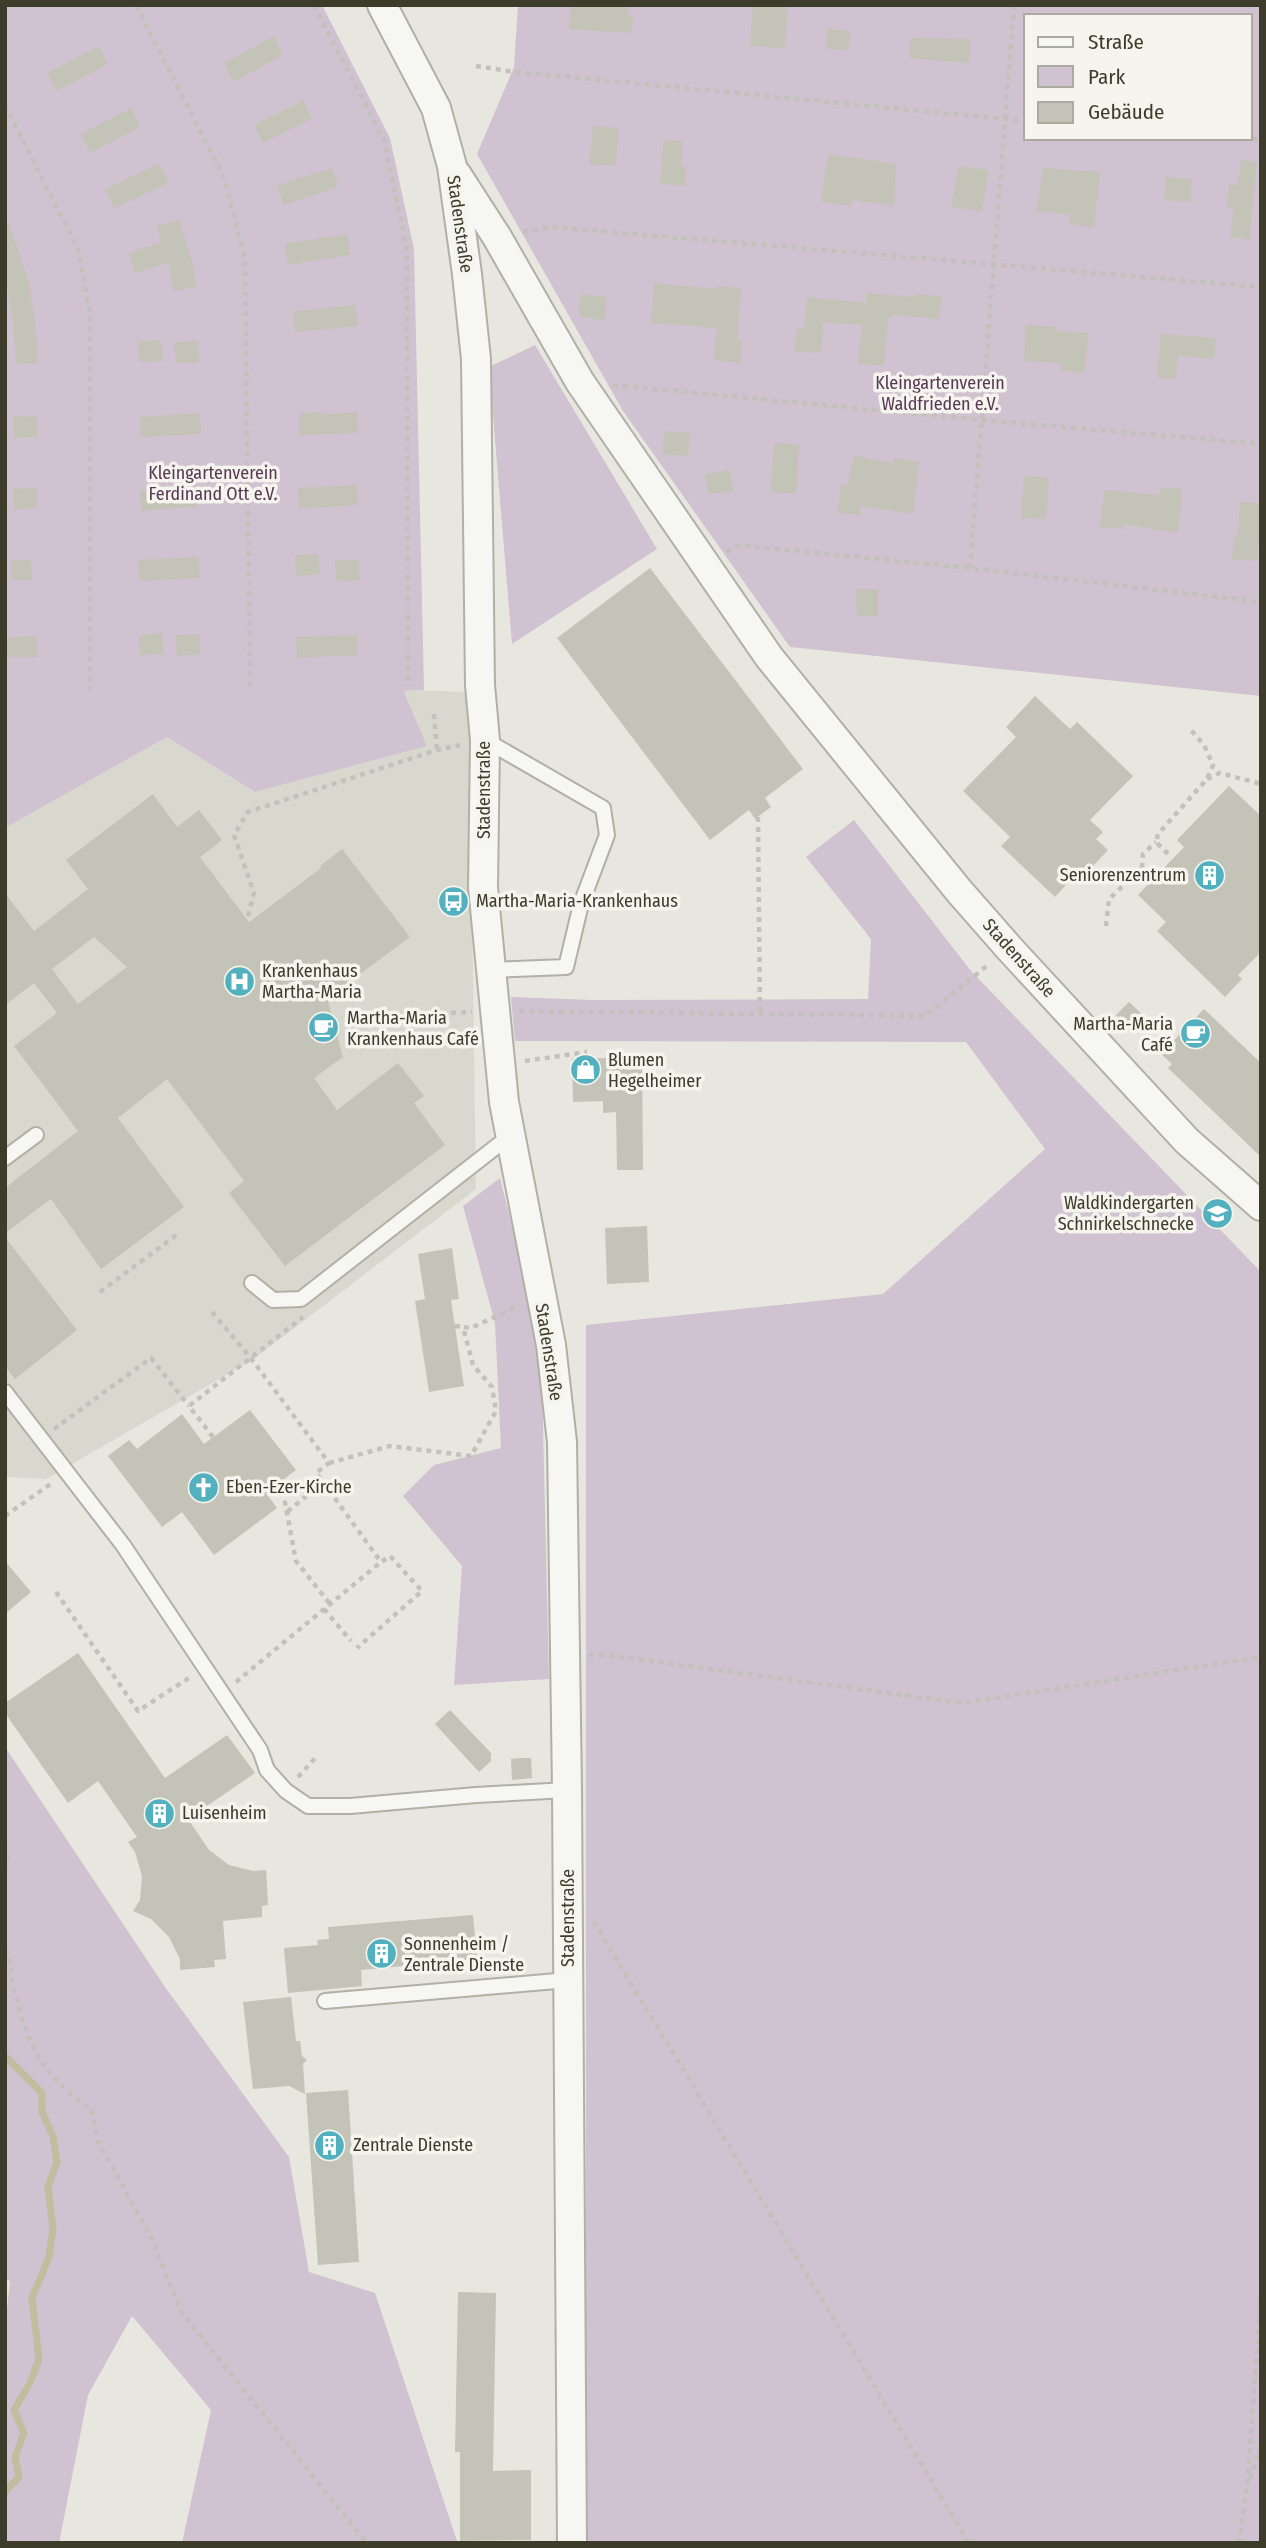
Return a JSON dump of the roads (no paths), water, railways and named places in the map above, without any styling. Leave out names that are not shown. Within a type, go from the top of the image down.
[{"type":"street","name":"Stadenstraße","points":[[382,5],[436,108],[452,166],[476,359],[480,685],[485,740],[483,887],[504,1102],[551,1345],[562,1441],[572,2543]]},
{"type":"street","name":"Stadenstraße","points":[[452,166],[497,237],[580,382],[769,657],[959,891],[1009,948],[1187,1142],[1261,1206]]},
{"type":"lane","points":[[485,740],[603,808],[607,835],[581,904],[566,967],[491,970]]},
{"type":"lane","points":[[5,1158],[36,1135]]},
{"type":"lane","points":[[252,1283],[273,1300],[301,1299],[511,1135]]},
{"type":"lane","points":[[5,1392],[122,1545],[260,1750],[267,1770],[286,1790],[308,1806],[350,1806],[567,1790]]},
{"type":"lane","points":[[325,2001],[568,1980]]},
{"type":"waterway","points":[[5,2056],[42,2093],[42,2112],[53,2136],[57,2162],[48,2187],[53,2228],[49,2257],[32,2298],[39,2359],[30,2383],[14,2410],[24,2433],[15,2457],[19,2477],[5,2492]]},
{"type":"place","name":"Seniorenzentrum","points":[[1209,875]]},
{"type":"place","name":"Martha-Maria-Krankenhaus","points":[[453,901]]},
{"type":"place","name":"Krankenhaus Martha-Maria","points":[[239,981]]},
{"type":"place","name":"Martha-Maria Krankenhaus Café","points":[[324,1028]]},
{"type":"place","name":"Martha-Maria Café","points":[[1196,1034]]},
{"type":"place","name":"Blumen Hegelheimer","points":[[585,1070]]},
{"type":"place","name":"Waldkindergarten Schnirkelschnecke","points":[[1217,1213]]},
{"type":"place","name":"Eben-Ezer-Kirche","points":[[203,1487]]},
{"type":"place","name":"Luisenheim","points":[[159,1813]]},
{"type":"place","name":"Sonnenheim / Zentrale Dienste","points":[[381,1954]]},
{"type":"place","name":"Zentrale Dienste","points":[[330,2145]]},
{"type":"park label","name":"Kleingartenverein Waldfrieden e.V.","points":[[940,393]]},
{"type":"park label","name":"Kleingartenverein Ferdinand Ott e.V.","points":[[213,483]]}]
